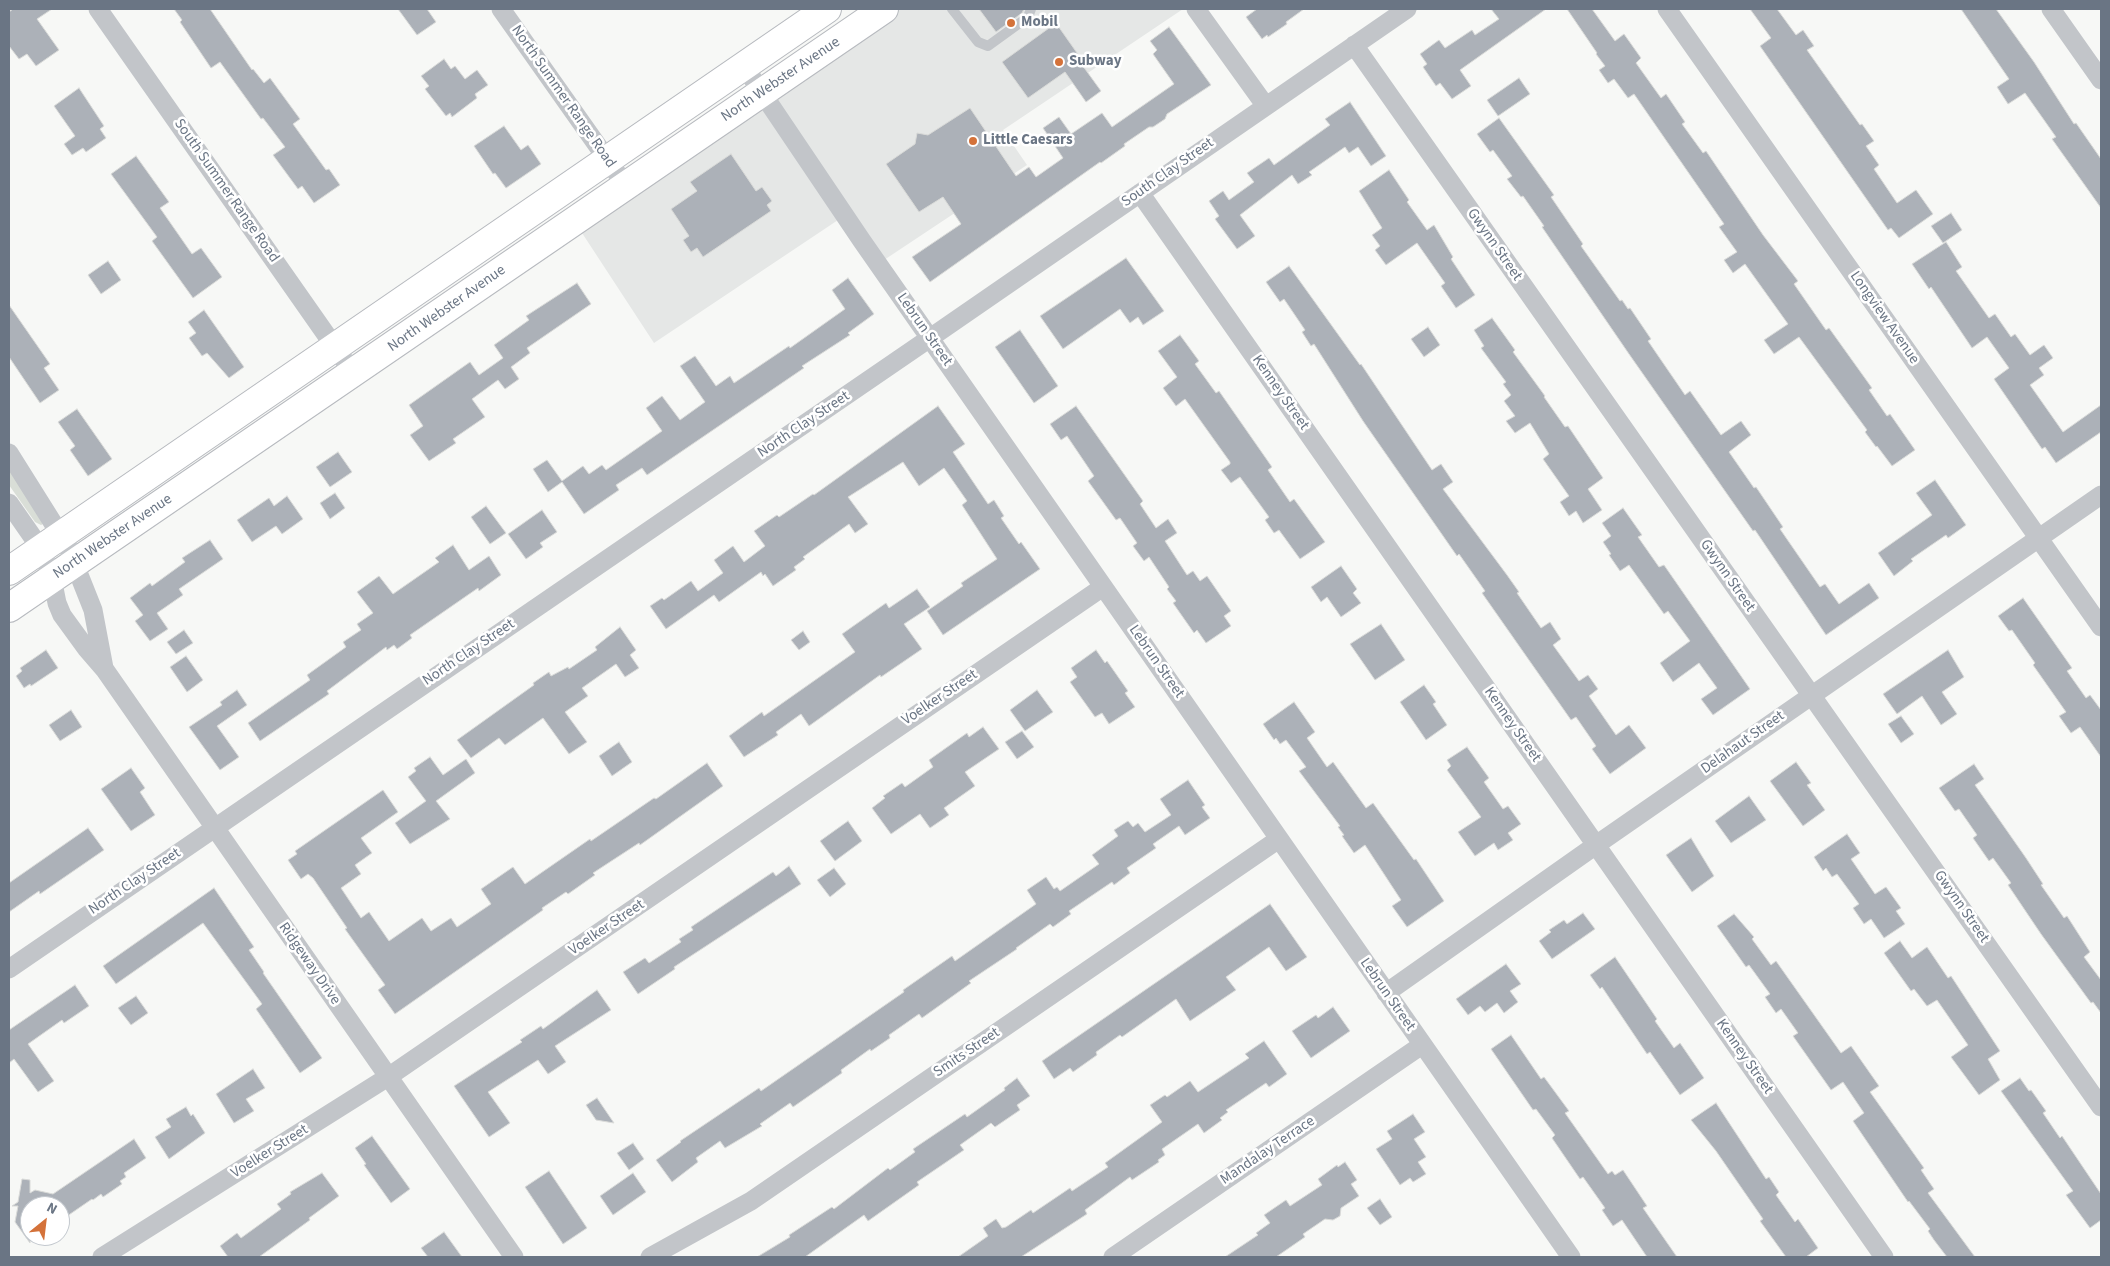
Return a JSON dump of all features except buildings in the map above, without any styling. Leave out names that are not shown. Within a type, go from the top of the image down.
[{"type":"main road","name":"North Webster Avenue","points":[[9,571],[827,9]]},
{"type":"main road","name":"North Webster Avenue","points":[[9,608],[884,9]]},
{"type":"street","name":"South Summer Range Road","points":[[98,9],[354,373]]},
{"type":"street","name":"North Summer Range Road","points":[[501,9],[626,186]]},
{"type":"street","points":[[1196,9],[1265,105]]},
{"type":"street","name":"South Clay Street","points":[[930,338],[1265,105],[1407,9]]},
{"type":"street","name":"Longview Avenue","points":[[1667,9],[2101,627]]},
{"type":"street","points":[[2051,9],[2101,80]]},
{"type":"street","name":"Gwynn Street","points":[[1354,45],[2101,1107]]},
{"type":"street","name":"Lebrun Street","points":[[744,66],[930,338],[1570,1257]]},
{"type":"street","name":"Kenney Street","points":[[1140,193],[1884,1257]]},
{"type":"street","name":"North Clay Street","points":[[9,969],[930,338]]},
{"type":"street","points":[[9,453],[51,542]]},
{"type":"street","name":"Delahaut Street","points":[[1386,993],[2101,495]]},
{"type":"street","points":[[9,503],[51,542]]},
{"type":"street","name":"Ridgeway Drive","points":[[51,542],[75,563],[94,610],[105,670]]},
{"type":"street","name":"Ridgeway Drive","points":[[51,542],[52,578],[62,615],[105,670],[514,1257]]},
{"type":"street","name":"Voelker Street","points":[[102,1257],[388,1077],[1103,587]]},
{"type":"street","name":"Smits Street","points":[[650,1257],[751,1201],[1279,839]]},
{"type":"street","name":"Mandalay Terrace","points":[[1113,1257],[1422,1045]]},
{"type":"lane","points":[[952,9],[978,42],[988,46],[1028,17],[1031,9]]},
{"type":"shaded area","points":[[861,9],[1183,9],[1003,130],[1027,165],[878,264],[844,216],[654,343],[567,210]]},
{"type":"shaded area","points":[[9,469],[43,524],[35,522],[9,485]]},
{"type":"place","name":"Mobil","points":[[1011,23]]},
{"type":"place","name":"Subway","points":[[1059,62]]},
{"type":"place","name":"Little Caesars","points":[[973,141]]}]
